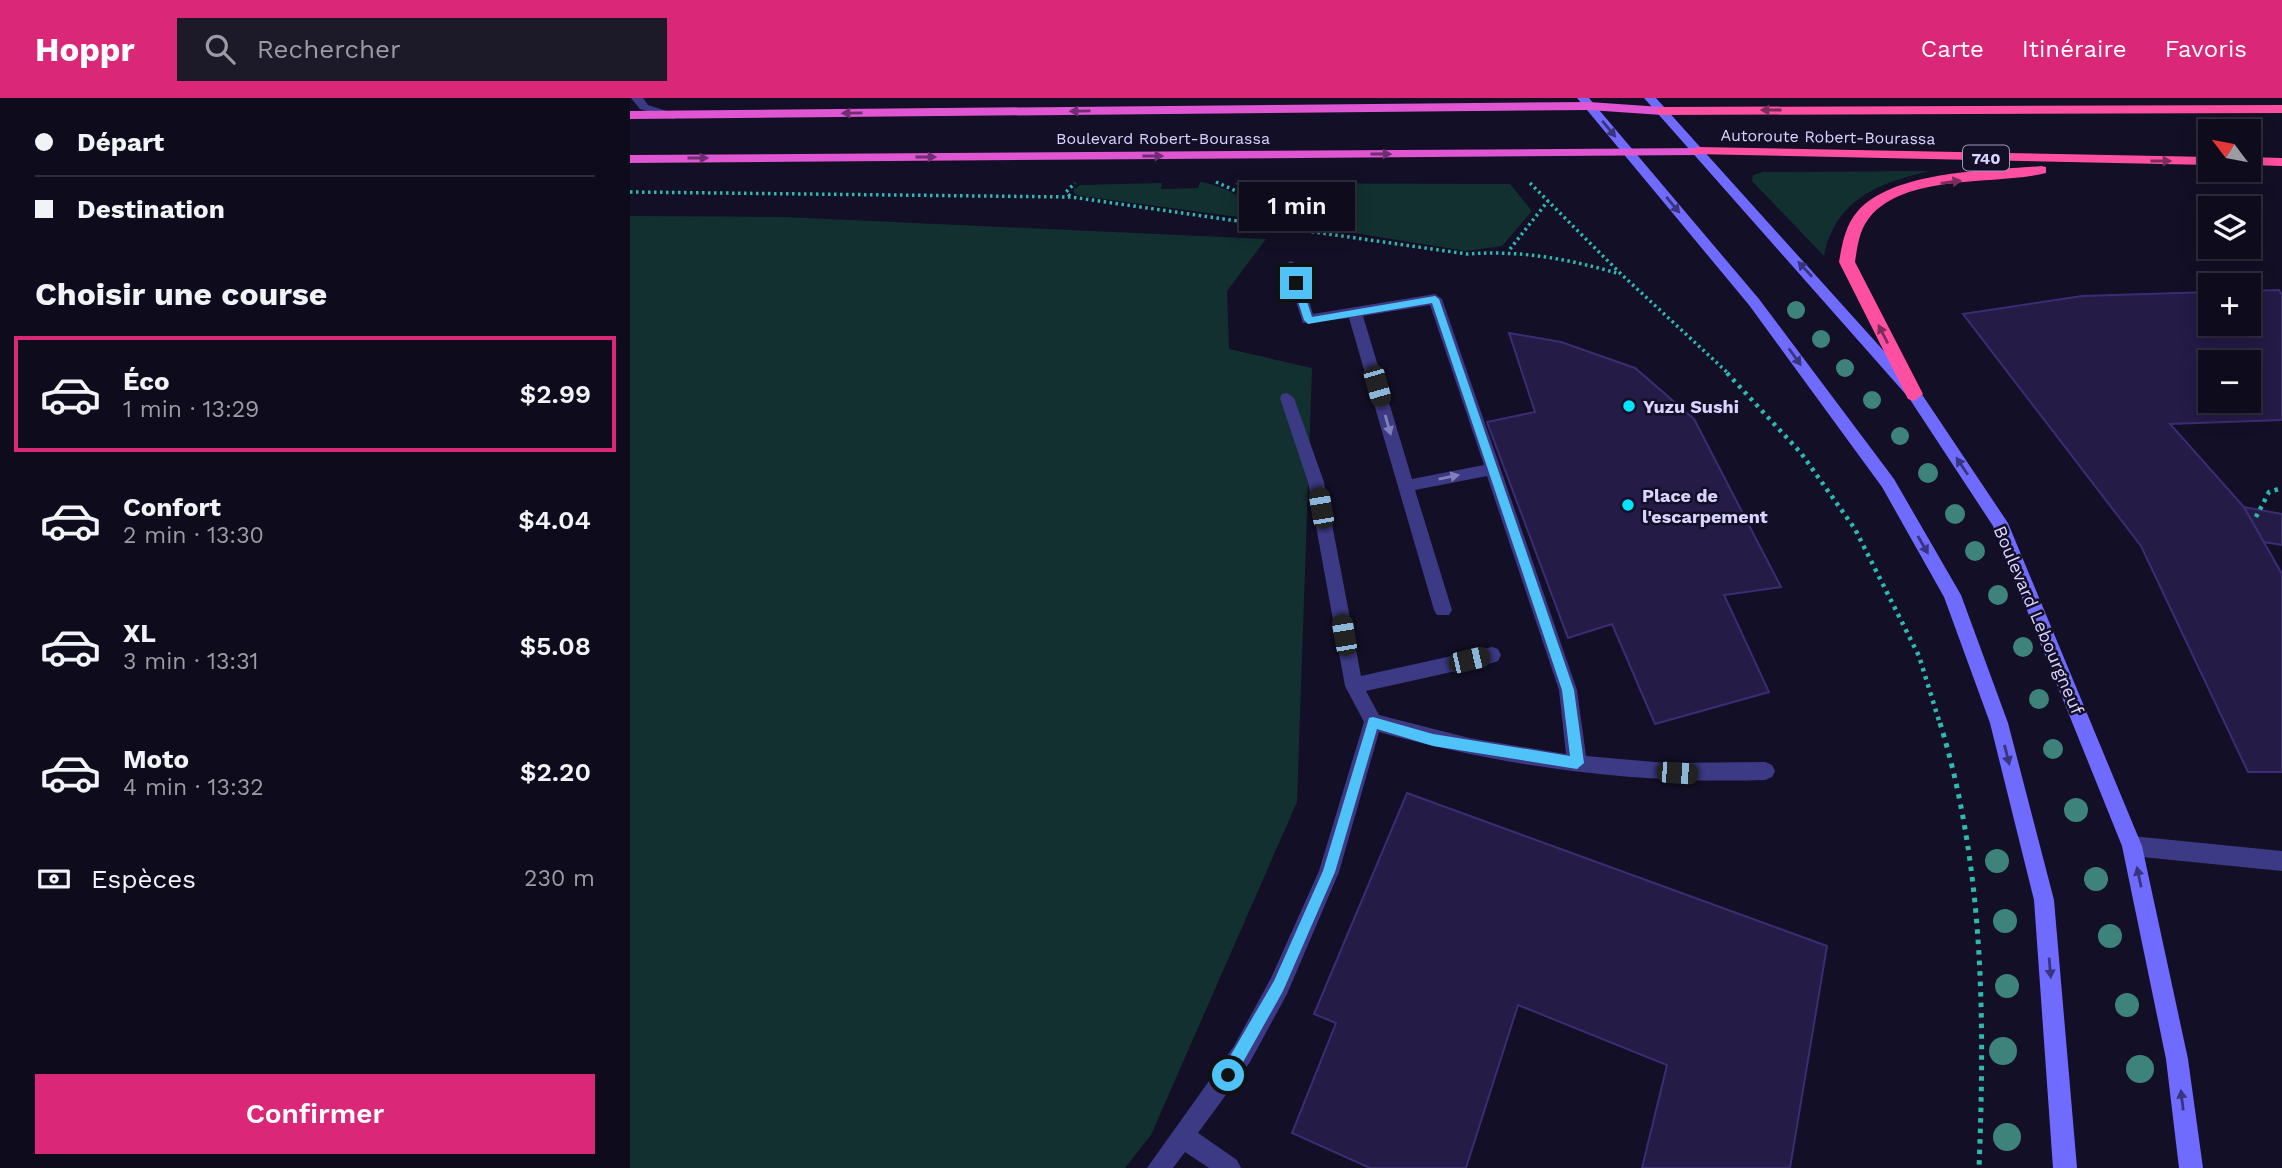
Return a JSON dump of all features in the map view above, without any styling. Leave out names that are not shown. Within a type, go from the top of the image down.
[{"type":"highway","points":[[2119,98],[2232,109]]},
{"type":"highway","name":"Boulevard Robert-Bourassa","points":[[630,115],[1586,102],[1662,111]]},
{"type":"highway","name":"Autoroute Robert-Bourassa","points":[[1662,111],[2282,109]]},
{"type":"highway","name":"Boulevard Robert-Bourassa","points":[[630,159],[1697,151]]},
{"type":"highway","name":"Autoroute Robert-Bourassa","points":[[1697,151],[2198,161]]},
{"type":"highway","points":[[1914,394],[1847,262],[1851,238],[1862,215],[1881,200],[1906,188],[2113,160]]},
{"type":"highway","points":[[2261,161],[2282,162]]},
{"type":"main road","name":"Boulevard Lebourgneuf","points":[[1650,98],[1914,394],[2000,523],[2132,846],[2177,1059],[2191,1168]]},
{"type":"main road","points":[[1586,102],[1754,302],[1888,483],[1952,595],[1999,723],[2044,900],[2065,1168]]},
{"type":"lane","points":[[637,98],[644,107],[673,115]]},
{"type":"lane","points":[[1290,265],[1308,320],[1435,299],[1568,690],[1577,763]]},
{"type":"lane","points":[[1355,313],[1443,611]]},
{"type":"lane","points":[[1159,1168],[1242,1054],[1279,986],[1329,872],[1373,722],[1354,686],[1316,482],[1287,398]]},
{"type":"lane","points":[[1406,486],[1493,468]]},
{"type":"lane","points":[[1354,686],[1492,654]]},
{"type":"lane","points":[[1373,722],[1433,740],[1577,763],[1700,775],[1765,771]]},
{"type":"lane","points":[[2132,846],[2282,861]]},
{"type":"lane","points":[[1184,1137],[1229,1168]]},
{"type":"path","points":[[1071,197],[1066,192],[1079,180]]},
{"type":"path","points":[[1213,181],[1236,191],[1284,226]]},
{"type":"path","points":[[1530,183],[1621,274],[1744,388],[1801,453],[1855,529],[1919,656],[1948,749],[1962,817],[1979,943],[1982,1098],[1979,1168]]},
{"type":"path","points":[[630,192],[1071,197],[1467,254],[1509,250],[1566,257],[1621,274]]},
{"type":"path","points":[[1509,250],[1548,200]]},
{"type":"path","points":[[2256,517],[2269,492],[2282,488]]},
{"type":"green space","points":[[1929,171],[1876,189],[1849,207],[1838,220],[1824,256],[1752,181],[1753,175],[1763,172]]},
{"type":"green space","points":[[1200,182],[1235,194],[1265,217],[1261,220],[1081,196],[1073,190],[1080,185],[1162,183],[1161,189],[1198,188]]},
{"type":"green space","points":[[1234,183],[1510,184],[1532,211],[1502,246],[1466,251],[1305,225],[1271,209]]},
{"type":"green space","points":[[630,216],[785,217],[1266,239],[1227,291],[1229,349],[1312,368],[1297,802],[1151,1135],[1125,1168],[630,1168]]},
{"type":"building","points":[[2279,290],[2282,295],[2282,420],[2170,424],[2244,507],[2282,574],[2282,772],[2248,772],[2141,546],[1963,314],[2082,296],[2198,292],[2198,336],[2261,336],[2261,291]]},
{"type":"building","name":"Place de l'escarpement","points":[[1509,333],[1561,342],[1635,368],[1694,419],[1781,587],[1724,595],[1769,692],[1655,724],[1612,624],[1568,638],[1487,422],[1535,412]]},
{"type":"building","points":[[2244,507],[2282,514],[2282,545],[2264,542]]},
{"type":"building","points":[[1407,793],[1827,946],[1790,1168],[1642,1168],[1667,1065],[1518,1005],[1466,1168],[1370,1168],[1292,1133],[1336,1023],[1314,1014]]},
{"type":"place","name":"Yuzu Sushi","points":[[1629,406]]},
{"type":"place","name":"Place de l'escarpement","points":[[1628,505]]},
{"type":"route","points":[[1228,1075],[1279,986],[1329,872],[1373,722],[1433,740],[1577,763],[1568,690],[1435,299],[1308,320],[1296,283]]}]
